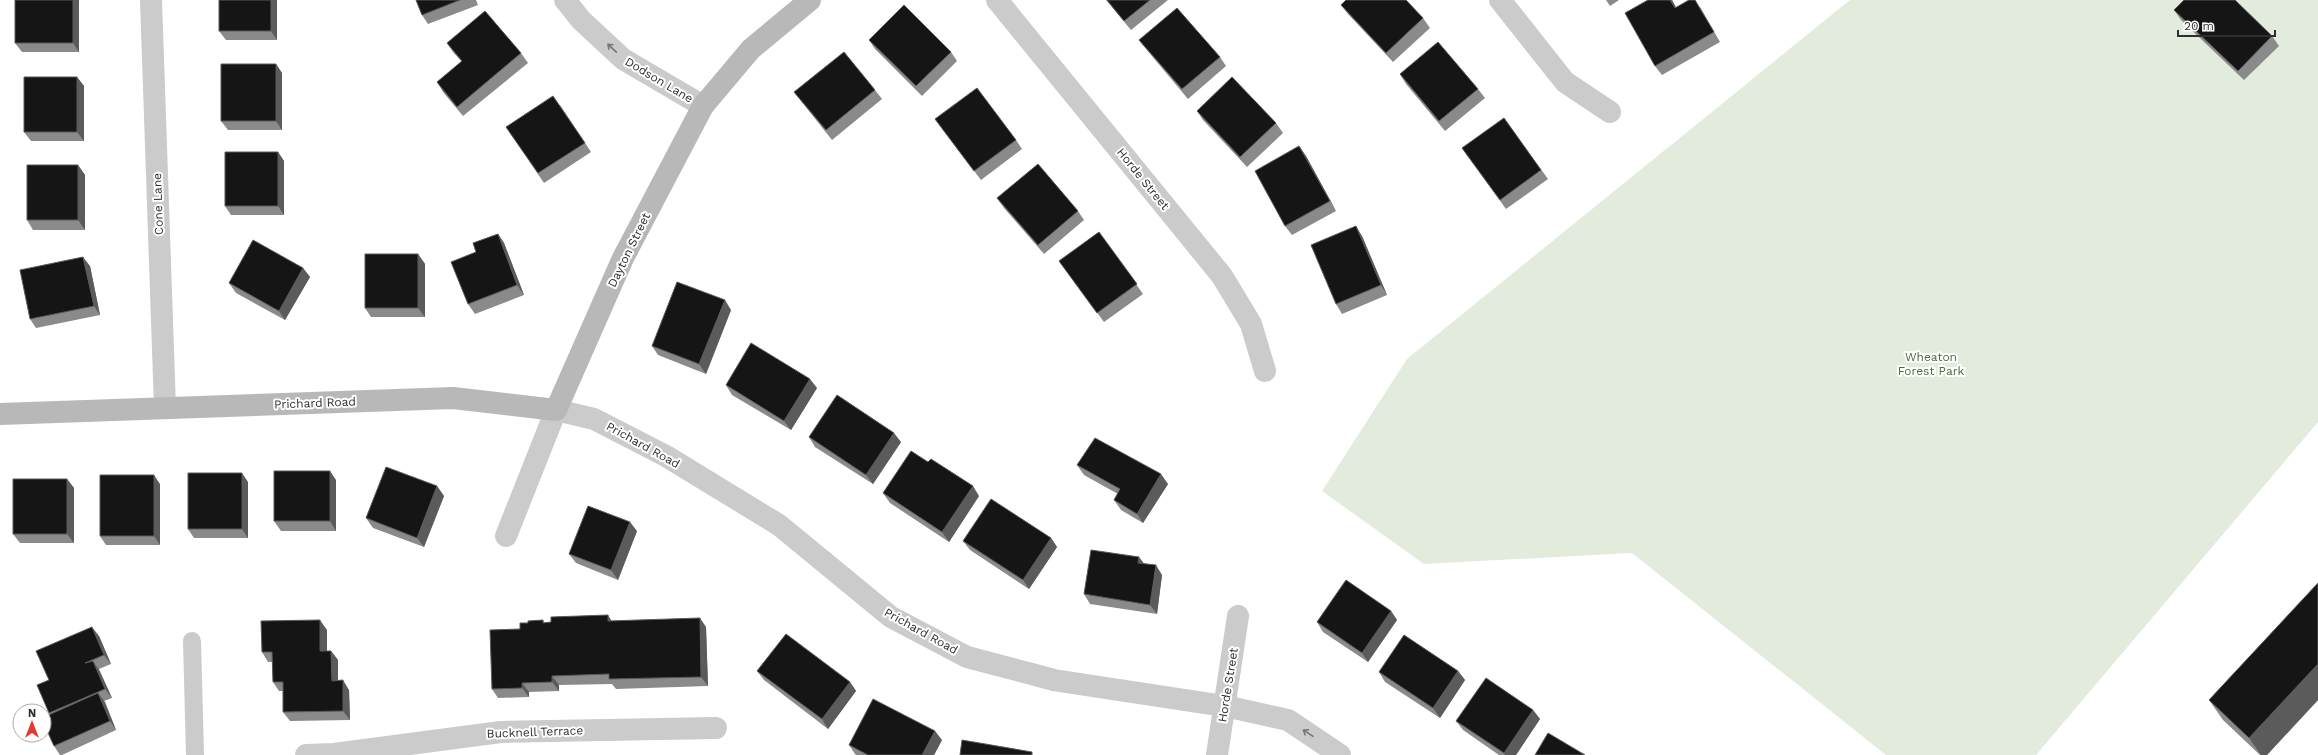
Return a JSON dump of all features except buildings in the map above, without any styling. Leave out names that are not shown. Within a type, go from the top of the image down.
[{"type":"street","name":"Cone Lane","points":[[151,0],[165,408]]},
{"type":"street","name":"Dodson Lane","points":[[565,0],[581,20],[623,59],[703,106]]},
{"type":"street","name":"Dayton Street","points":[[506,536],[556,410],[623,258],[703,106],[752,49],[810,0]]},
{"type":"street","name":"Horde Street","points":[[997,0],[1222,276],[1251,324],[1265,371]]},
{"type":"street","points":[[1500,0],[1565,82],[1610,112]]},
{"type":"street","name":"Prichard Road","points":[[0,414],[453,398],[556,410],[594,418],[666,456],[779,525],[891,617],[967,657],[1054,680],[1225,706],[1288,720],[1340,755]]},
{"type":"street","name":"Horde Street","points":[[1217,755],[1238,616]]},
{"type":"street","name":"Bucknell Terrace","points":[[306,755],[334,754],[501,732],[716,728]]},
{"type":"lane","points":[[192,641],[195,755]]},
{"type":"green space","name":"Wheaton Forest Park","points":[[1850,0],[2318,0],[2318,422],[2036,755],[1886,755],[1632,553],[1424,564],[1322,491],[1407,359]]}]
